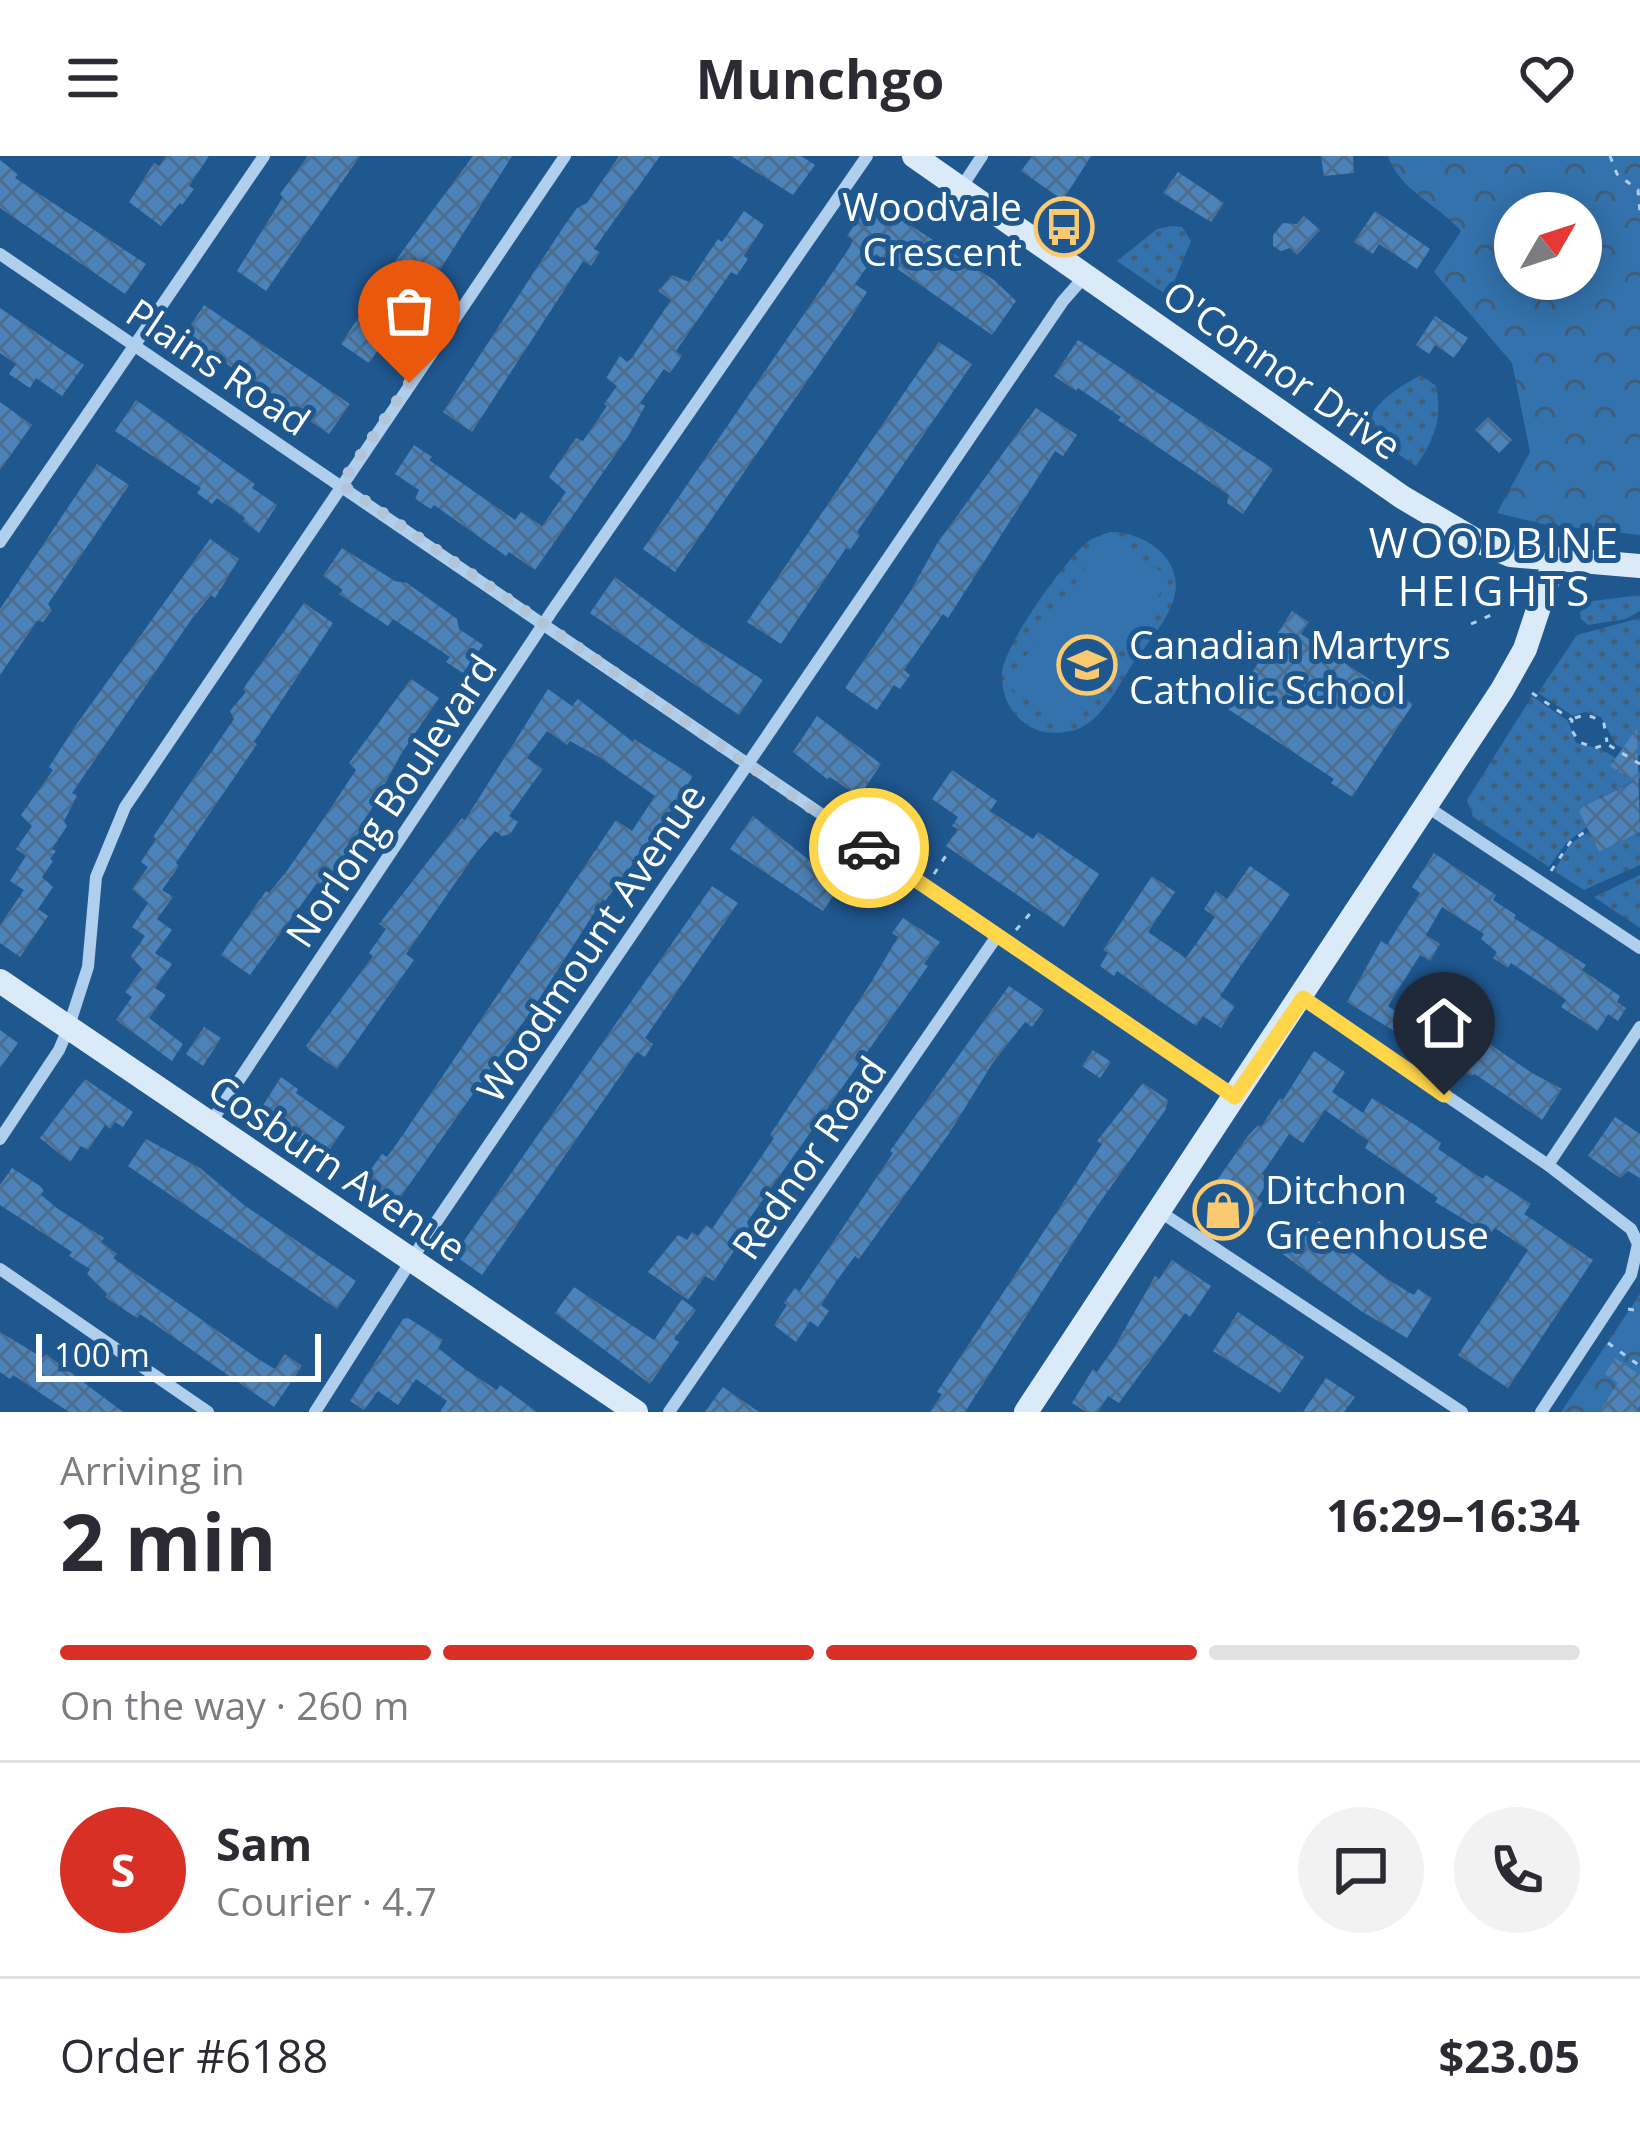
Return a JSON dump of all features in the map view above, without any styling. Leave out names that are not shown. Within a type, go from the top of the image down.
[{"type":"main road","name":"O'Connor Drive","points":[[914,156],[1411,503],[1475,540],[1510,555],[1554,562],[1640,566]]},
{"type":"main road","points":[[1034,1410],[1525,649],[1554,562]]},
{"type":"main road","name":"Cosburn Avenue","points":[[0,981],[635,1412]]},
{"type":"street","points":[[0,542],[265,156]]},
{"type":"street","points":[[0,1139],[68,1029],[88,967],[96,877],[125,807],[565,156]]},
{"type":"street","name":"Norlong Boulevard","points":[[210,1124],[544,625],[867,156]]},
{"type":"street","points":[[961,188],[982,156]]},
{"type":"street","name":"Plains Road","points":[[0,254],[1235,1097]]},
{"type":"street","name":"Woodmount Avenue","points":[[314,1412],[746,764],[1063,301],[1086,275]]},
{"type":"street","points":[[1426,806],[1640,948]]},
{"type":"street","name":"Rednor Road","points":[[669,1412],[997,936]]},
{"type":"street","points":[[1303,998],[1548,1165],[1631,1229],[1638,1255],[1631,1275],[1540,1412]]},
{"type":"street","points":[[1548,1165],[1640,1027]]},
{"type":"street","points":[[1159,1211],[1462,1412]]},
{"type":"street","points":[[0,1269],[208,1412]]},
{"type":"path","points":[[1610,156],[1617,174],[1638,190],[1640,212]]},
{"type":"path","points":[[1471,624],[1498,612]]},
{"type":"path","points":[[1532,693],[1572,720]]},
{"type":"path","points":[[1572,720],[1587,715],[1597,718],[1604,724],[1607,743],[1640,764]]},
{"type":"path","points":[[1572,720],[1571,729],[1579,742],[1595,748],[1607,743]]},
{"type":"path","points":[[1551,871],[1571,841],[1588,830]]},
{"type":"path","points":[[934,874],[950,851]]},
{"type":"path","points":[[1016,930],[1034,909]]},
{"type":"path","points":[[1626,1308],[1640,1311]]},
{"type":"path","points":[[1605,1340],[1640,1366]]},
{"type":"green space","points":[[1388,156],[1640,156],[1640,535],[1543,524],[1497,513],[1530,452],[1512,363],[1434,272],[1461,231],[1401,179]]},
{"type":"green space","points":[[1182,227],[1191,241],[1168,296],[1117,261],[1157,229]]},
{"type":"green space","points":[[1421,375],[1436,386],[1438,408],[1432,438],[1416,466],[1365,432],[1379,405]]},
{"type":"green space","points":[[1110,532],[1140,538],[1163,554],[1175,579],[1170,609],[1094,719],[1068,732],[1035,729],[1006,700],[1005,660],[1063,568],[1086,543]]},
{"type":"green space","points":[[1108,535],[1170,578],[1068,728],[1006,685]]},
{"type":"green space","points":[[1640,595],[1640,611],[1626,619],[1588,625],[1581,619],[1580,612],[1593,601]]},
{"type":"green space","points":[[1640,618],[1640,756],[1616,745],[1601,717],[1585,712],[1573,716],[1538,693],[1577,635]]},
{"type":"green space","points":[[1532,696],[1568,721],[1576,743],[1601,749],[1640,773],[1640,778],[1578,809],[1587,827],[1566,843],[1549,867],[1473,817],[1467,800]]},
{"type":"green space","points":[[1589,832],[1599,852],[1640,832],[1640,865],[1584,890],[1554,871],[1570,844]]},
{"type":"green space","points":[[1640,875],[1640,928],[1594,897]]},
{"type":"green space","points":[[1640,1294],[1640,1412],[1561,1412]]},
{"type":"building","points":[[166,156],[209,156],[189,186],[194,189],[161,226],[129,202],[154,163],[159,166]]},
{"type":"building","points":[[308,156],[360,156],[266,291],[237,271],[283,197],[280,194]]},
{"type":"building","points":[[473,156],[512,156],[440,270],[436,267],[369,363],[341,344]]},
{"type":"building","points":[[619,156],[660,156],[594,249],[600,252],[591,266],[583,261],[472,432],[443,412],[564,226],[587,203]]},
{"type":"building","points":[[731,156],[801,156],[815,165],[793,195]]},
{"type":"building","points":[[1032,156],[1091,156],[1063,200],[1021,171]]},
{"type":"building","points":[[1321,156],[1353,156],[1354,173],[1324,176]]},
{"type":"building","points":[[0,160],[18,174],[15,178],[146,264],[125,294],[0,208]]},
{"type":"building","points":[[1178,172],[1224,203],[1211,222],[1163,193]]},
{"type":"building","points":[[875,202],[994,280],[1016,301],[992,335],[876,254],[855,284],[867,292],[852,316],[675,572],[643,549],[850,247],[853,240],[847,236]]},
{"type":"building","points":[[744,211],[764,225],[744,256],[748,259],[737,275],[731,272],[676,351],[682,356],[670,373],[664,369],[640,403],[645,406],[629,435],[535,570],[509,552],[506,556],[434,505],[431,509],[415,499],[419,490],[395,474],[414,445],[515,520],[521,512],[542,526],[566,492],[549,477],[576,438],[583,441],[607,406],[617,386],[606,378],[620,356],[627,362],[631,359],[671,300],[658,291],[672,275],[689,282]]},
{"type":"building","points":[[1375,211],[1430,249],[1417,269],[1379,244],[1373,254],[1354,242]]},
{"type":"building","points":[[1304,216],[1320,230],[1297,255],[1290,248],[1281,251],[1273,246],[1273,235],[1283,223],[1297,224]]},
{"type":"building","points":[[204,305],[350,404],[329,434],[182,338]]},
{"type":"building","points":[[0,308],[84,365],[62,396],[36,378],[30,388],[9,374],[16,364],[0,353]]},
{"type":"building","points":[[1435,316],[1468,338],[1454,358],[1435,345],[1429,354],[1416,345]]},
{"type":"building","points":[[1078,340],[1273,469],[1243,514],[1227,503],[1229,495],[1118,420],[1121,417],[1054,376]]},
{"type":"building","points":[[939,342],[972,364],[857,532],[860,535],[850,550],[846,548],[781,644],[747,622]]},
{"type":"building","points":[[136,400],[255,484],[252,488],[277,505],[259,533],[217,498],[212,504],[197,493],[201,488],[115,431]]},
{"type":"building","points":[[0,402],[32,425],[0,470]]},
{"type":"building","points":[[1036,408],[1077,435],[1063,456],[1055,451],[948,618],[943,614],[904,670],[910,675],[900,689],[894,685],[877,710],[845,688],[938,542]]},
{"type":"building","points":[[1488,417],[1512,440],[1499,453],[1475,430]]},
{"type":"building","points":[[97,464],[129,485],[48,604],[52,610],[43,622],[37,621],[0,675],[0,609]]},
{"type":"building","points":[[210,539],[239,559],[215,598],[211,595],[191,620],[72,793],[77,796],[64,821],[67,826],[42,877],[53,887],[38,909],[48,916],[20,957],[0,943],[0,925],[24,890],[10,881],[26,856],[16,849],[32,826],[21,815],[53,770],[49,767],[76,725]]},
{"type":"building","points":[[342,548],[395,581],[407,583],[457,619],[459,629],[483,645],[463,673],[446,662],[450,657],[393,619],[388,626],[339,594],[343,590],[323,576]]},
{"type":"building","points":[[615,577],[763,680],[739,715],[590,613]]},
{"type":"building","points":[[304,603],[333,623],[162,890],[173,897],[157,919],[172,930],[155,953],[172,964],[155,988],[166,995],[149,1018],[183,1044],[172,1061],[116,1020],[132,997],[125,992],[142,969],[131,956],[145,936],[132,927],[148,903],[132,889],[148,867],[141,862],[153,837],[234,719],[230,711],[246,692],[243,689]]},
{"type":"building","points":[[1292,611],[1309,622],[1301,634],[1413,704],[1352,797],[1331,783],[1334,779],[1228,709]]},
{"type":"building","points":[[411,679],[439,698],[401,754],[351,847],[323,885],[317,883],[250,975],[221,955],[324,818],[356,770],[349,763]]},
{"type":"building","points":[[548,689],[572,706],[578,699],[633,742],[693,776],[664,822],[603,899],[534,1007],[390,1212],[359,1186],[382,1154],[387,1157],[398,1142],[616,820],[632,831],[655,796],[599,757],[547,731],[527,758],[543,769],[509,816],[518,822],[510,834],[495,831],[476,853],[406,954],[414,960],[337,1069],[308,1049],[373,956],[369,953],[386,929],[379,924],[465,820]]},
{"type":"building","points":[[817,716],[881,764],[859,797],[793,752]]},
{"type":"building","points":[[1637,728],[1640,832],[1599,852],[1578,809],[1635,781],[1610,766]]},
{"type":"building","points":[[952,770],[997,801],[990,811],[1033,839],[1038,832],[1099,874],[1064,927],[946,846],[958,829],[952,826],[958,817],[932,799]]},
{"type":"building","points":[[753,816],[841,885],[823,911],[730,849]]},
{"type":"building","points":[[1434,853],[1496,895],[1493,900],[1514,918],[1586,965],[1582,970],[1620,996],[1617,1002],[1626,1008],[1618,1021],[1608,1014],[1598,1031],[1561,1007],[1566,1000],[1511,963],[1508,968],[1493,958],[1497,952],[1481,939],[1484,934],[1442,907],[1426,935],[1440,944],[1430,961],[1420,955],[1388,1006],[1416,1025],[1407,1039],[1347,1002],[1381,941],[1387,945],[1420,893],[1412,887]]},
{"type":"building","points":[[1250,866],[1290,894],[1220,996],[1235,1006],[1221,1028],[1203,1016],[1196,1026],[1117,971],[1114,976],[1100,966],[1108,953],[1103,950],[1152,876],[1175,892],[1148,932],[1186,958],[1215,917],[1204,909],[1216,891],[1227,899]]},
{"type":"building","points":[[712,886],[738,903],[645,1038],[653,1044],[645,1057],[637,1052],[482,1275],[454,1255]]},
{"type":"building","points":[[903,918],[940,942],[924,964],[928,966],[747,1222],[749,1228],[714,1281],[705,1276],[688,1300],[648,1272],[678,1235],[687,1240],[692,1232],[698,1236],[706,1225],[712,1229],[872,981],[898,937],[892,933]]},
{"type":"building","points":[[1009,986],[1044,1010],[1032,1027],[1025,1022],[992,1064],[950,1132],[859,1259],[855,1256],[835,1283],[821,1305],[829,1311],[818,1327],[810,1321],[796,1342],[774,1325],[784,1303],[795,1288],[800,1291],[893,1153],[890,1151]]},
{"type":"building","points":[[1440,1010],[1562,1089],[1542,1120],[1456,1066],[1457,1062],[1433,1045],[1431,1049],[1412,1036],[1430,1011],[1436,1015]]},
{"type":"building","points":[[204,1027],[221,1038],[203,1066],[186,1054]]},
{"type":"building","points":[[0,1030],[18,1043],[0,1068]]},
{"type":"building","points":[[1093,1050],[1111,1062],[1100,1078],[1082,1066]]},
{"type":"building","points":[[1314,1051],[1345,1072],[1332,1092],[1363,1113],[1372,1098],[1415,1125],[1441,1143],[1438,1149],[1531,1204],[1524,1214],[1593,1260],[1508,1388],[1458,1355],[1528,1250],[1495,1228],[1490,1235],[1435,1202],[1438,1198],[1365,1148],[1369,1141],[1325,1110],[1303,1143],[1289,1134],[1262,1174],[1270,1179],[1257,1199],[1263,1203],[1254,1217],[1248,1213],[1232,1230],[1198,1208],[1247,1137],[1283,1100]]},
{"type":"building","points":[[281,1077],[345,1127],[324,1158],[283,1132],[287,1124],[262,1107]]},
{"type":"building","points":[[85,1079],[133,1112],[123,1127],[115,1122],[110,1129],[105,1125],[88,1150],[81,1146],[70,1162],[40,1138]]},
{"type":"building","points":[[1143,1083],[1168,1100],[1166,1109],[1093,1212],[965,1412],[930,1412],[942,1394],[937,1392],[1102,1144],[1097,1141]]},
{"type":"building","points":[[1615,1117],[1640,1134],[1640,1178],[1628,1171],[1620,1178],[1588,1156]]},
{"type":"building","points":[[146,1139],[200,1168],[244,1205],[356,1281],[337,1309],[128,1166]]},
{"type":"building","points":[[12,1168],[40,1186],[41,1195],[58,1209],[104,1238],[101,1242],[117,1254],[113,1258],[258,1359],[275,1369],[285,1354],[302,1366],[274,1407],[140,1314],[137,1318],[105,1297],[87,1274],[90,1269],[69,1256],[72,1252],[0,1205],[0,1185]]},
{"type":"building","points":[[1293,1221],[1311,1232],[1319,1221],[1338,1234],[1341,1229],[1358,1240],[1351,1251],[1384,1277],[1414,1295],[1418,1289],[1432,1298],[1407,1338],[1273,1247]]},
{"type":"building","points":[[1172,1260],[1211,1286],[1190,1317],[1185,1313],[1119,1403],[1108,1396],[1098,1412],[1086,1412],[1072,1403],[1093,1369],[1097,1372],[1114,1348],[1155,1276],[1159,1279]]},
{"type":"building","points":[[574,1287],[654,1340],[682,1299],[696,1310],[650,1384],[555,1313]]},
{"type":"building","points":[[1238,1312],[1304,1357],[1280,1393],[1213,1351]]},
{"type":"building","points":[[408,1318],[443,1340],[438,1348],[466,1370],[497,1390],[500,1385],[537,1412],[440,1412],[447,1401],[416,1379],[398,1405],[378,1391],[364,1410],[350,1401]]},
{"type":"building","points":[[0,1332],[43,1358],[46,1354],[123,1412],[69,1412],[13,1375],[10,1379],[0,1372]]},
{"type":"building","points":[[1615,1358],[1640,1375],[1636,1412],[1599,1412],[1618,1383],[1605,1374]]},
{"type":"building","points":[[1326,1378],[1355,1397],[1344,1412],[1303,1412]]},
{"type":"building","points":[[723,1387],[759,1412],[705,1412]]},
{"type":"way so far","points":[[409,383],[341,484],[869,848]]},
{"type":"place","name":"Woodvale Crescent","points":[[1064,227]]},
{"type":"place","name":"Canadian Martyrs Catholic School","points":[[1087,665]]},
{"type":"place","name":"Ditchon Greenhouse","points":[[1223,1210]]},
{"type":"district","name":"WOODBINE HEIGHTS","points":[[1495,565]]},
{"type":"route","points":[[869,848],[1235,1097],[1303,998],[1444,1095]]}]
